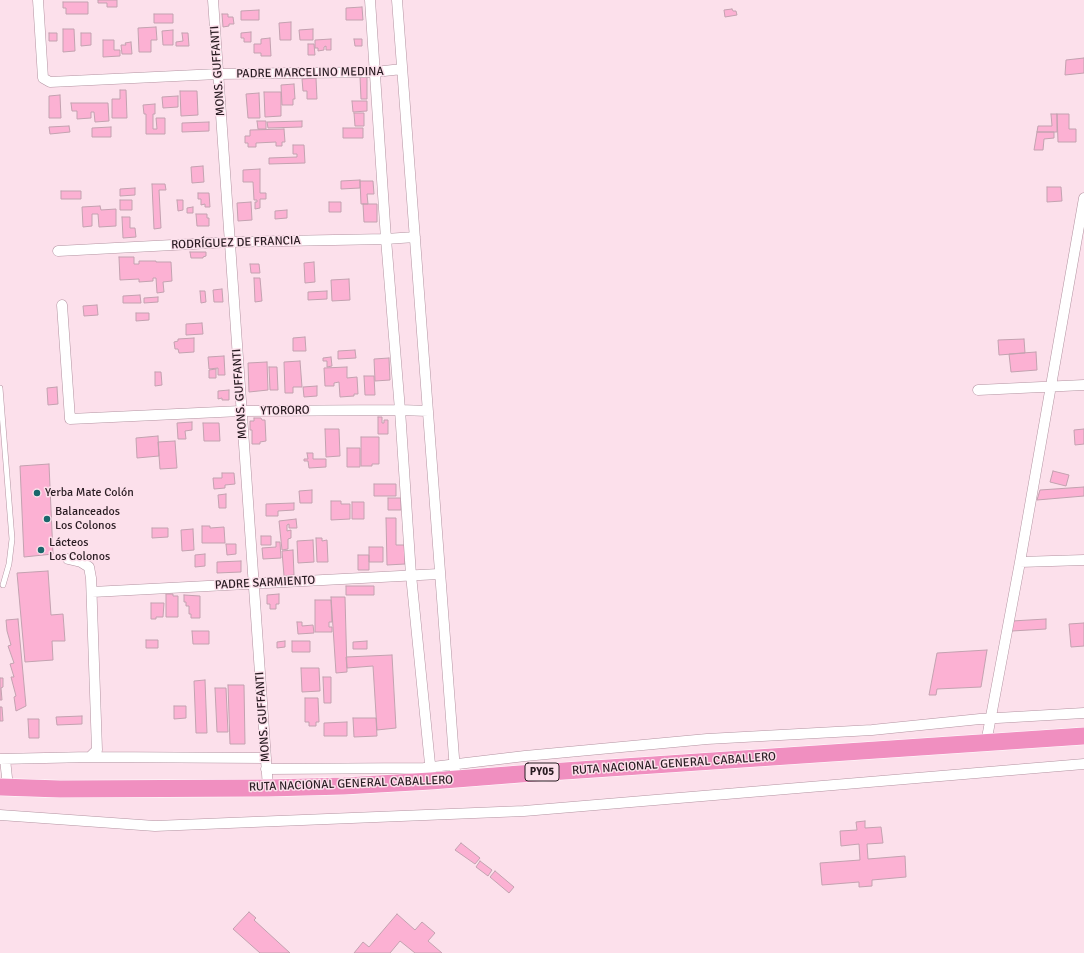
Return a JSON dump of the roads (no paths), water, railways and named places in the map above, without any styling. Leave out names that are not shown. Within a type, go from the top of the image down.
[{"type":"highway","name":"RUTA NACIONAL GENERAL CABALLERO","points":[[4,787],[60,789],[344,786],[455,772],[520,774],[1084,736]]},
{"type":"street","name":"PADRE MARCELINO MEDINA","points":[[38,0],[43,78],[50,82],[218,74],[375,72],[402,69]]},
{"type":"street","name":"MONS. GUFFANTI","points":[[213,0],[268,788]]},
{"type":"street","points":[[266,769],[431,774],[412,575],[386,239],[370,0]]},
{"type":"street","points":[[397,0],[455,772],[525,756],[706,739],[872,730],[991,718],[1084,713]]},
{"type":"street","points":[[986,743],[1020,562],[1083,211],[1084,198]]},
{"type":"street","name":"RODRÍGUEZ DE FRANCIA","points":[[58,251],[230,242],[386,239],[415,237]]},
{"type":"street","name":"YTORORO","points":[[62,305],[70,419],[241,411],[428,411]]},
{"type":"street","points":[[978,390],[1084,385]]},
{"type":"street","points":[[68,559],[81,562],[89,567],[91,578],[97,750],[90,757]]},
{"type":"street","points":[[1020,562],[1084,560]]},
{"type":"street","name":"PADRE SARMIENTO","points":[[92,592],[439,574]]},
{"type":"street","points":[[4,787],[2,759],[90,757],[266,758]]},
{"type":"street","points":[[0,815],[155,826],[516,811],[1084,764]]},
{"type":"lane","points":[[0,388],[12,539],[9,564],[3,585]]},
{"type":"place","name":"Yerba Mate Colón","points":[[37,493]]},
{"type":"place","name":"Balanceados Los Colonos","points":[[47,519]]},
{"type":"place","name":"Lácteos Los Colonos","points":[[41,550]]}]
